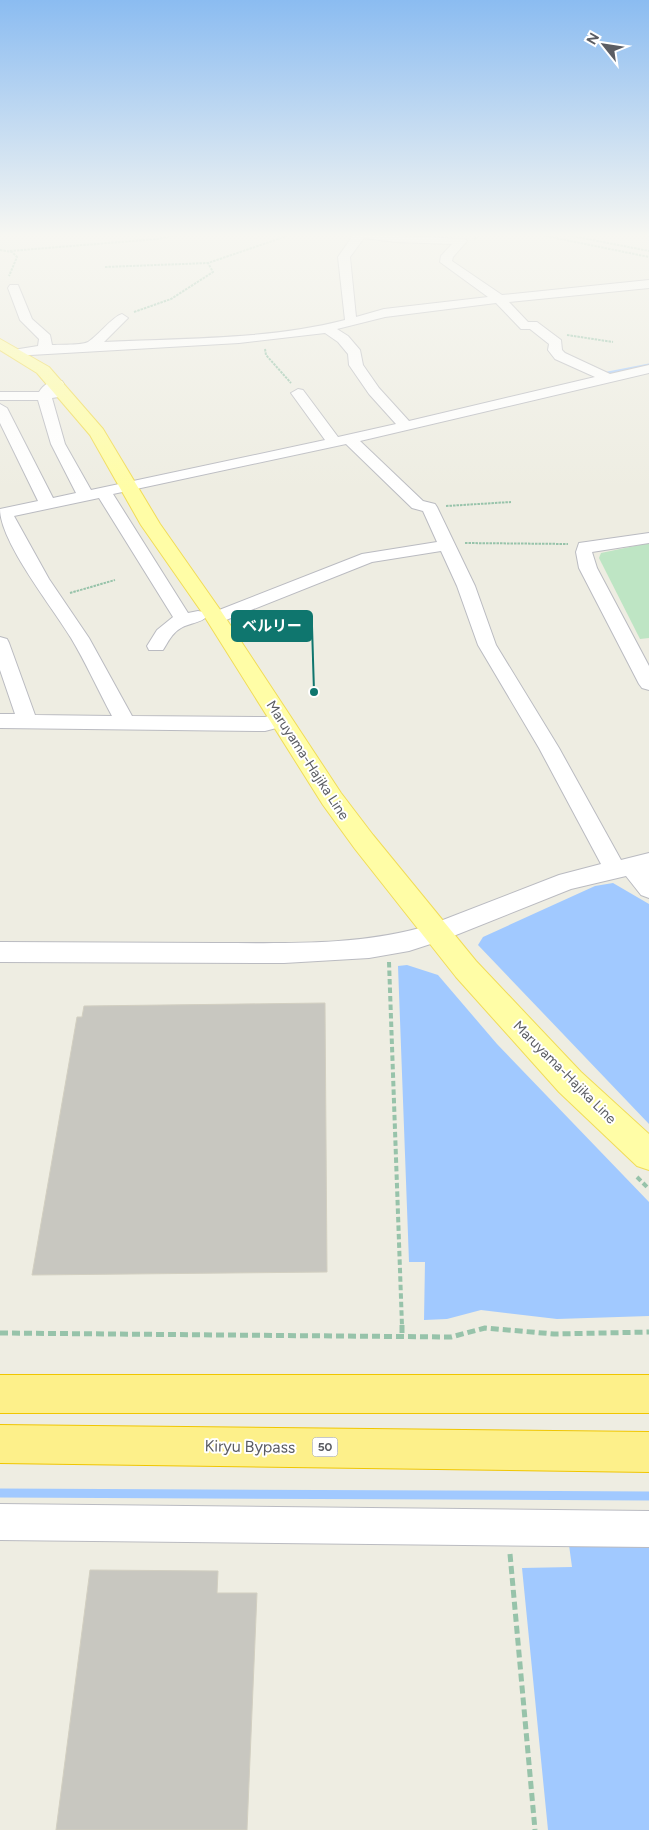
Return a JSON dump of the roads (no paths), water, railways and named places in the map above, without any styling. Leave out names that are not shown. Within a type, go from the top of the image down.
[{"type":"highway","points":[[0,1394],[649,1394]]},
{"type":"highway","name":"Kiryu Bypass","points":[[0,1444],[649,1452]]},
{"type":"main road","name":"Maruyama-Hajika Line","points":[[9,348],[43,370],[55,391],[97,433],[127,488],[332,799],[466,969],[570,1082],[649,1155]]},
{"type":"street","points":[[26,319],[45,338],[45,349]]},
{"type":"street","points":[[90,346],[110,331],[121,319]]},
{"type":"street","points":[[519,319],[525,326],[533,325],[552,339],[556,343],[555,350],[560,356],[608,378]]},
{"type":"street","points":[[9,348],[45,349],[262,337],[328,329],[352,320]]},
{"type":"street","points":[[328,329],[343,339],[355,353],[356,366],[374,391],[405,426]]},
{"type":"street","points":[[122,721],[122,716],[80,638],[52,598],[2,514],[405,426],[649,369]]},
{"type":"street","points":[[48,504],[1,400],[55,391],[61,451],[86,496]]},
{"type":"street","points":[[298,393],[342,440],[418,505],[430,507],[466,586],[486,645],[549,748],[649,889]]},
{"type":"street","points":[[104,493],[183,619]]},
{"type":"street","points":[[649,538],[585,548],[584,552],[588,568],[649,684]]},
{"type":"street","points":[[156,646],[166,629],[183,619],[213,616],[368,558],[447,545]]},
{"type":"street","points":[[150,567],[175,559]]},
{"type":"street","points":[[0,643],[25,714],[24,721]]},
{"type":"street","points":[[0,721],[265,724],[281,720]]},
{"type":"street","points":[[0,952],[327,952],[409,941],[437,932],[567,881],[633,866]]},
{"type":"street","points":[[0,1522],[649,1529]]},
{"type":"water","points":[[613,883],[649,904],[649,1124],[478,945],[483,937],[595,886]]},
{"type":"water","points":[[407,965],[438,975],[497,1044],[649,1202],[649,1316],[557,1319],[481,1310],[447,1319],[424,1320],[425,1262],[409,1262],[398,966]]},
{"type":"water","points":[[569,1545],[649,1547],[649,1830],[548,1830],[522,1568],[572,1567]]},
{"type":"waterway","points":[[608,373],[649,365]]},
{"type":"waterway","points":[[0,1493],[649,1496]]},
{"type":"place","name":"ベルリー","points":[[314,692]]}]
